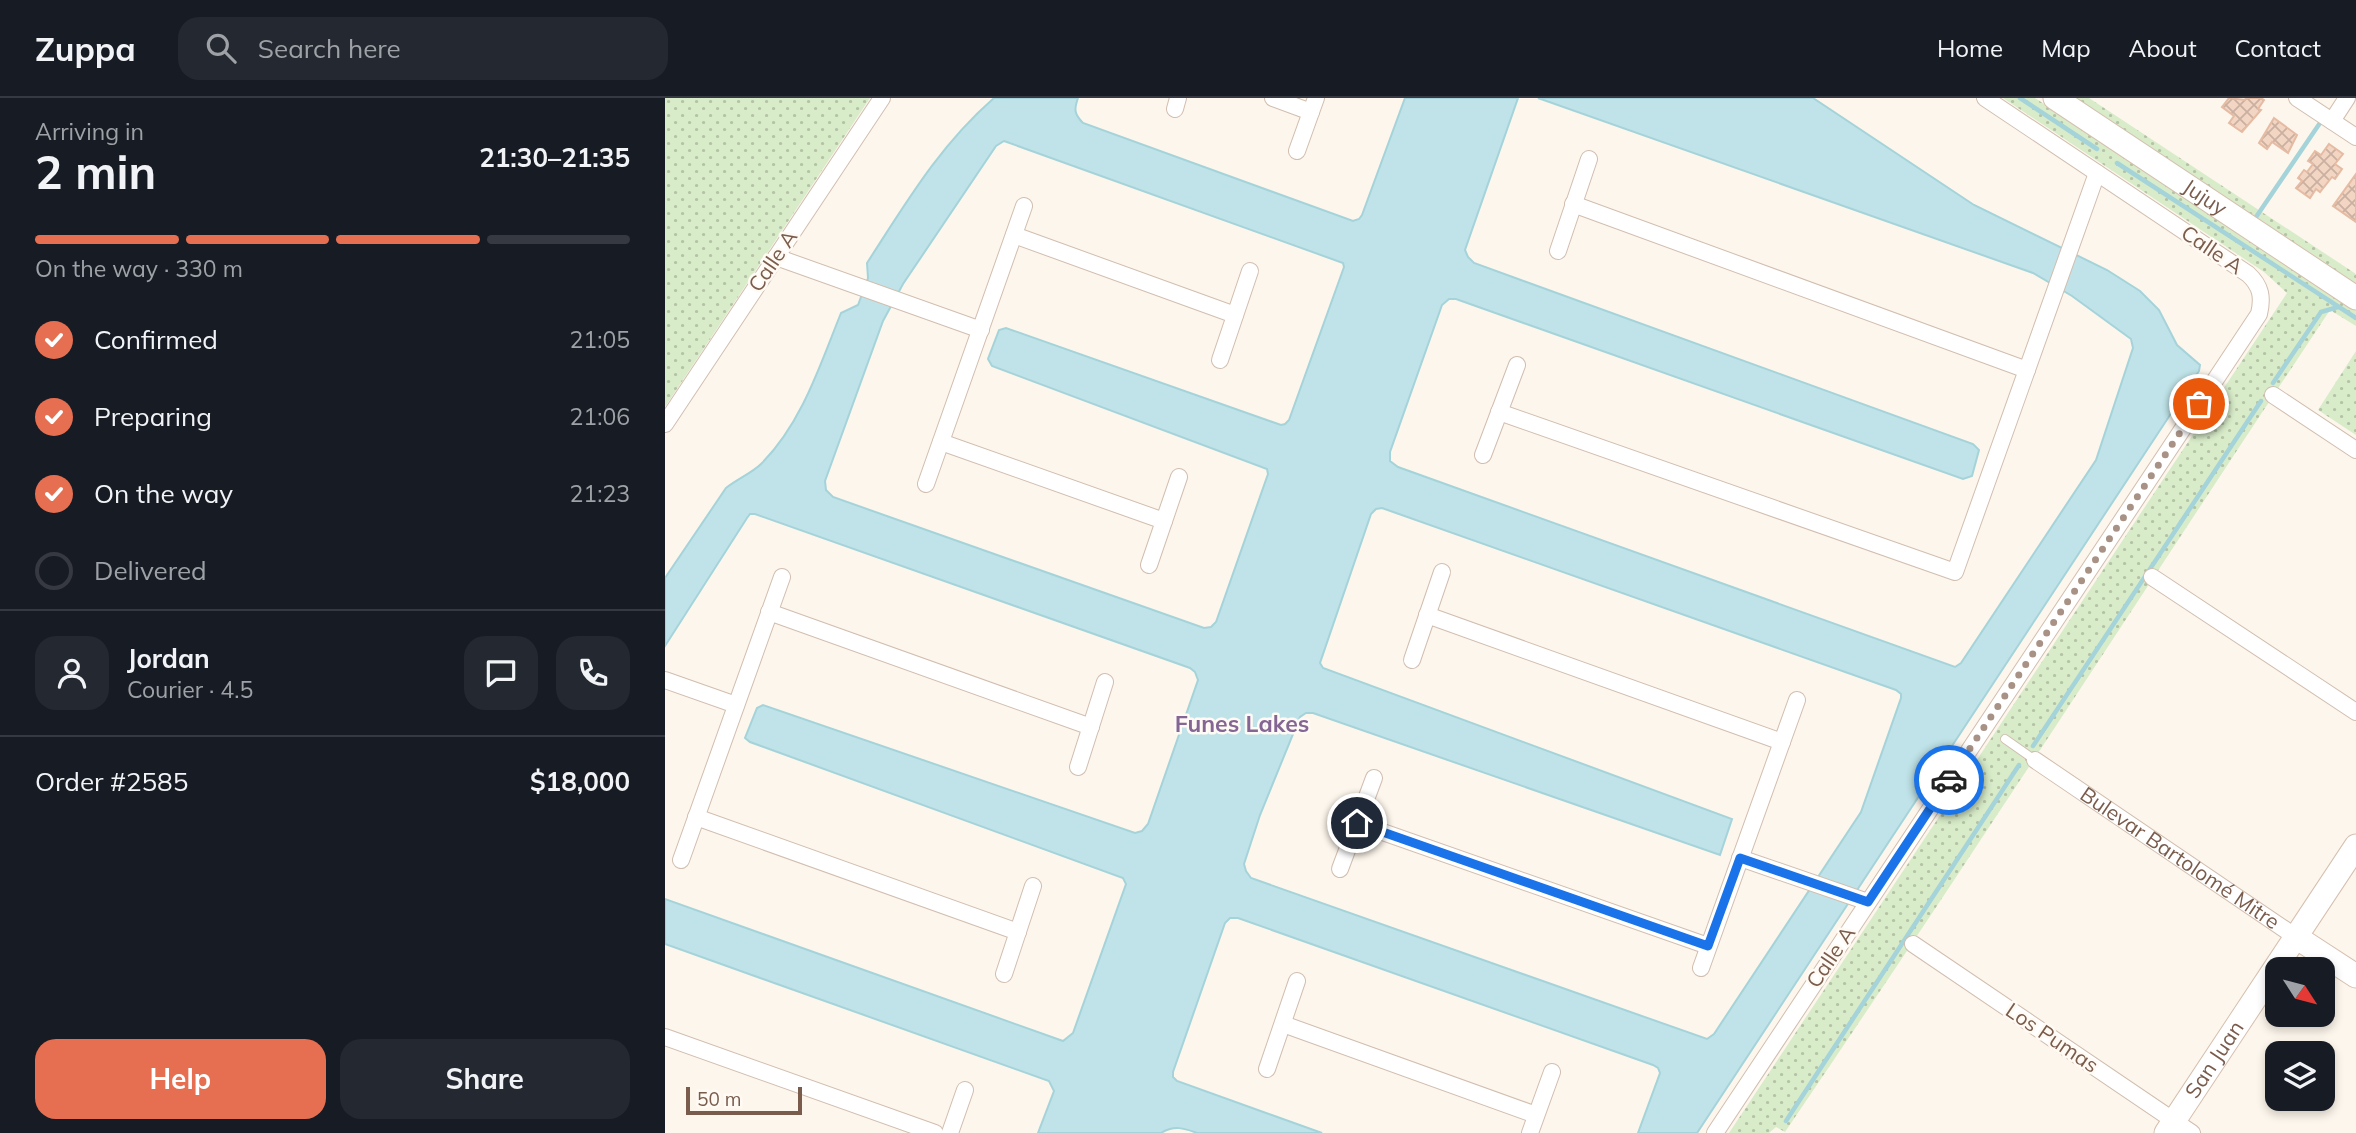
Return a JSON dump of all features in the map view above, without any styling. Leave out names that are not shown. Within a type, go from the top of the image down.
[{"type":"street","name":"Calle A","points":[[665,424],[882,98]]},
{"type":"street","points":[[1273,98],[1313,105],[1297,151]]},
{"type":"street","name":"Calle A","points":[[1715,1133],[2259,314],[2261,292],[2256,281],[2248,274],[1985,98]]},
{"type":"street","name":"Jujuy","points":[[2055,98],[2356,298]]},
{"type":"street","points":[[2297,98],[2356,137]]},
{"type":"street","points":[[2332,121],[2347,98]]},
{"type":"street","points":[[1557,251],[1589,159]]},
{"type":"street","points":[[1499,412],[1955,572],[2097,173]]},
{"type":"street","points":[[1573,204],[2027,370]]},
{"type":"street","points":[[926,484],[1024,206]]},
{"type":"street","points":[[1014,235],[1235,315]]},
{"type":"street","points":[[776,257],[981,330]]},
{"type":"street","points":[[1220,360],[1250,271]]},
{"type":"street","points":[[1483,455],[1517,365]]},
{"type":"street","points":[[2273,395],[2356,450]]},
{"type":"street","points":[[941,442],[1164,521]]},
{"type":"street","points":[[1149,565],[1179,477]]},
{"type":"street","points":[[1412,660],[1442,572]]},
{"type":"street","points":[[681,860],[782,577]]},
{"type":"street","points":[[2152,577],[2356,712]]},
{"type":"street","points":[[769,612],[1091,727]]},
{"type":"street","points":[[1427,615],[1782,742]]},
{"type":"street","points":[[665,680],[736,705]]},
{"type":"street","points":[[1078,767],[1105,682]]},
{"type":"street","points":[[1701,968],[1797,700]]},
{"type":"street","name":"Bulevar Bartolomé Mitre","points":[[2035,760],[2356,976]]},
{"type":"street","points":[[1341,869],[1374,778]]},
{"type":"street","points":[[697,817],[1018,932]]},
{"type":"street","points":[[1357,823],[1708,946]]},
{"type":"street","name":"San Juan","points":[[2177,1129],[2356,846]]},
{"type":"street","points":[[1740,858],[1868,902]]},
{"type":"street","points":[[1004,974],[1033,886]]},
{"type":"street","name":"Los Pumas","points":[[1913,944],[2177,1129]]},
{"type":"street","points":[[1267,1069],[1297,981]]},
{"type":"street","points":[[1283,1024],[1536,1115]]},
{"type":"street","points":[[665,1037],[935,1133]]},
{"type":"street","points":[[1530,1133],[1552,1072]]},
{"type":"street","points":[[950,1133],[965,1090]]},
{"type":"lane","name":"Bulevar Bartolomé Mitre","points":[[2005,739],[2035,760]]},
{"type":"green space","points":[[665,98],[870,98],[665,407]]},
{"type":"green space","points":[[2003,98],[2035,98],[2356,309],[2356,326],[2330,310],[1785,1132],[1776,1127],[1769,1133],[1729,1133],[2287,293],[2264,272]]},
{"type":"green space","points":[[2068,98],[2089,98],[2356,274],[2356,290]]},
{"type":"green space","points":[[2356,351],[2356,435],[2318,410]]},
{"type":"water","points":[[994,98],[1078,98],[1076,111],[1083,123],[1353,221],[1362,215],[1405,98],[1518,98],[1465,250],[1474,263],[1973,444],[1979,450],[1972,476],[1963,479],[1456,299],[1449,299],[1442,305],[1390,452],[1390,461],[1398,467],[1955,667],[1961,663],[2096,460],[2133,348],[2131,339],[2072,296],[2033,273],[1538,98],[1813,98],[1974,205],[2107,270],[2140,291],[2159,310],[2177,345],[2200,365],[2199,371],[1697,1133],[1638,1133],[1660,1073],[1653,1065],[1238,918],[1230,918],[1225,923],[1173,1077],[1177,1081],[1322,1133],[1197,1133],[1179,1128],[1161,1133],[1038,1133],[1054,1091],[1049,1081],[665,944],[665,899],[1063,1041],[1073,1033],[1126,884],[1123,878],[745,738],[757,708],[763,705],[1135,833],[1142,831],[1148,824],[1198,680],[1195,672],[755,514],[750,514],[747,518],[665,646],[665,578],[726,488],[761,464],[788,430],[809,393],[841,313],[858,305],[868,278],[867,263],[940,155],[974,116]],"holes":[[[1004,141],[1343,263],[1344,267],[1289,420],[1285,424],[1281,425],[1006,328],[999,330],[988,359],[992,366],[1267,469],[1268,474],[1216,622],[1211,627],[1204,628],[833,497],[826,490],[825,481],[883,321],[903,284],[996,146]],[[1382,508],[1901,694],[1861,812],[1714,1034],[1707,1039],[1251,878],[1246,871],[1244,864],[1260,815],[1300,717],[1306,713],[1313,713],[1720,855],[1732,819],[1323,668],[1320,663],[1371,514]]]},
{"type":"building","points":[[2229,98],[2264,100],[2258,109],[2261,110],[2242,132],[2229,123],[2234,116],[2222,107]]},
{"type":"building","points":[[2274,118],[2297,135],[2288,153],[2272,142],[2267,149],[2259,143]]},
{"type":"building","points":[[2329,144],[2343,154],[2335,164],[2342,169],[2335,179],[2332,177],[2320,192],[2316,189],[2310,198],[2296,188],[2302,181],[2298,178],[2313,164],[2308,161],[2315,151],[2321,155]]},
{"type":"building","points":[[2356,174],[2356,222],[2333,206]]},
{"type":"waterway","points":[[2020,98],[2097,149]]},
{"type":"waterway","points":[[2254,220],[2322,120]]},
{"type":"waterway","points":[[2117,163],[2356,318]]},
{"type":"waterway","points":[[2273,383],[2321,312],[2338,307]]},
{"type":"waterway","points":[[2033,746],[2261,401]]},
{"type":"waterway","points":[[1786,1121],[2019,765]]},
{"type":"way so far","points":[[1949,780],[2199,404]]},
{"type":"district","name":"Funes Lakes","points":[[1242,724]]},
{"type":"route","points":[[1357,823],[1708,946],[1740,858],[1868,902],[1949,780]]}]
